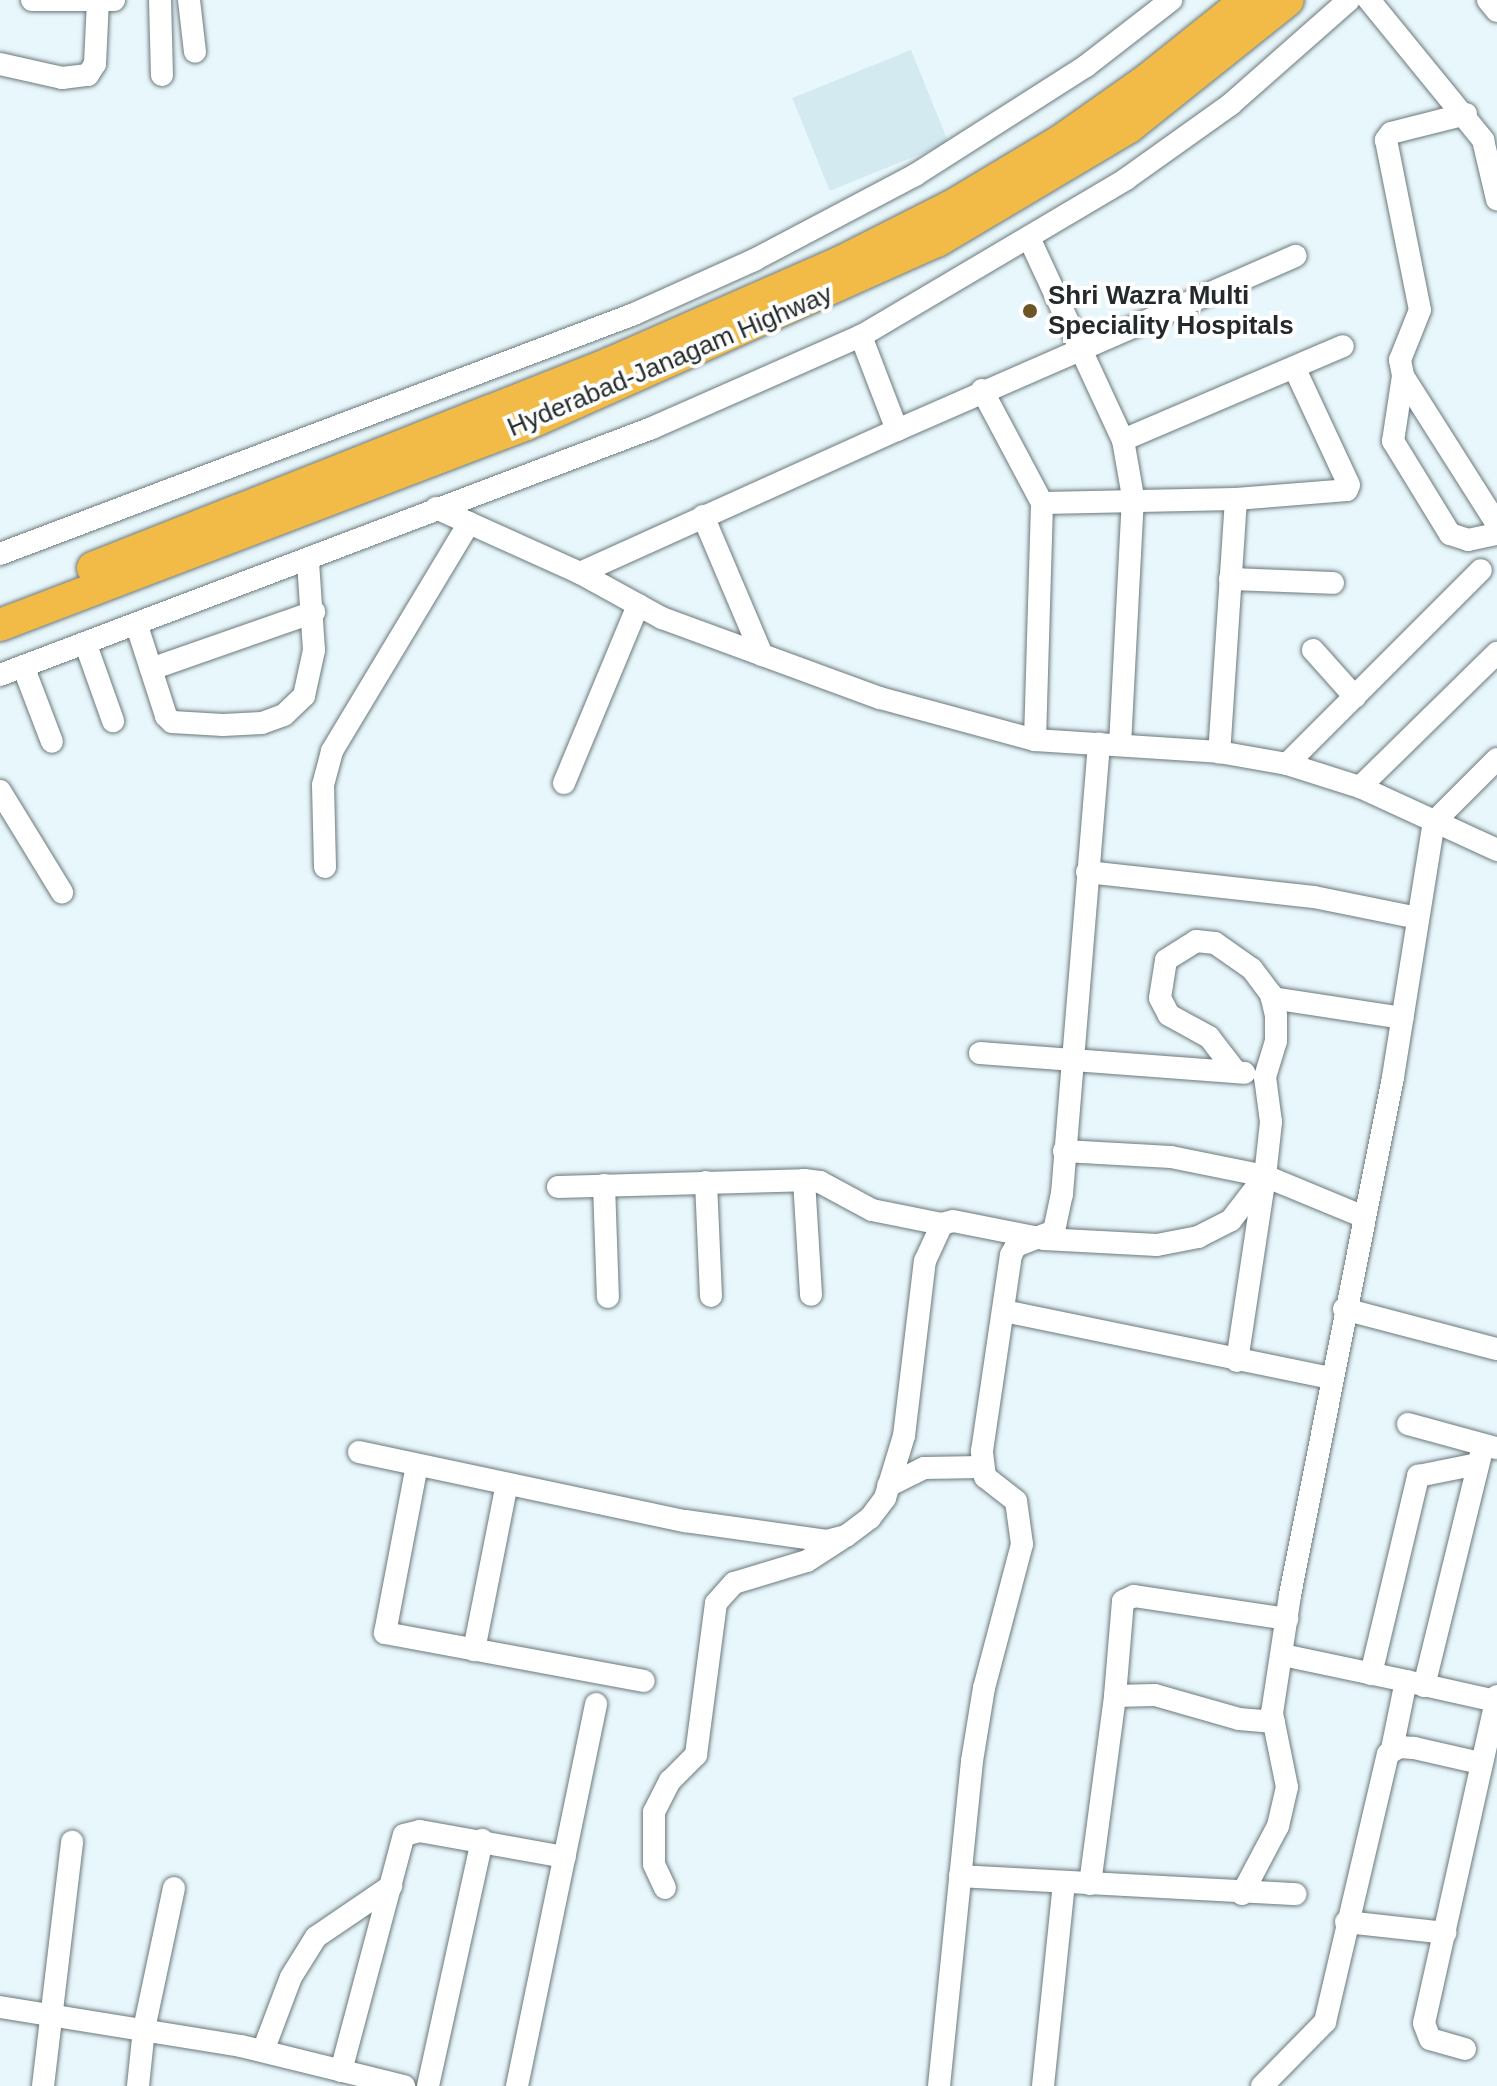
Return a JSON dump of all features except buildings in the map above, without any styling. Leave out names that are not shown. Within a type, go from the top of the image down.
[{"type":"highway","name":"Hyderabad-Janagam Highway","points":[[0,604],[611,363],[841,262],[952,206],[1059,142],[1147,80],[1247,0]]},
{"type":"highway","name":"Hyderabad-Janagam Highway","points":[[0,625],[473,446],[908,255],[1012,201],[1129,127],[1288,0]]},
{"type":"street","points":[[0,64],[62,78],[88,75],[95,64],[104,1],[36,0]]},
{"type":"street","points":[[160,0],[162,75]]},
{"type":"street","points":[[189,0],[195,52]]},
{"type":"street","points":[[1,548],[634,314],[754,260],[915,175],[1086,66],[1171,0]]},
{"type":"street","points":[[0,675],[137,626],[436,508],[652,428],[861,336],[1030,240],[1231,104],[1349,0]]},
{"type":"street","points":[[1369,0],[1466,114],[1483,140],[1497,199]]},
{"type":"street","points":[[1488,0],[1497,11]]},
{"type":"street","points":[[1466,114],[1391,133],[1386,140],[1420,310],[1403,346],[1403,376],[1391,430],[1409,468],[1450,534],[1468,540],[1497,534]]},
{"type":"street","points":[[939,2086],[960,1876],[984,1688],[1022,1544],[1016,1501],[985,1477],[981,1467],[1011,1255],[1016,1246],[1044,1239],[1054,1231],[1064,1151],[1087,872],[1109,744],[1133,497],[1123,440],[1030,240]]},
{"type":"street","points":[[580,573],[982,390],[1082,351],[1296,256]]},
{"type":"street","points":[[861,336],[897,430]]},
{"type":"street","points":[[1123,440],[1343,346]]},
{"type":"street","points":[[1042,503],[1133,497],[1236,499],[1347,490],[1349,485],[1294,367]]},
{"type":"street","points":[[1403,376],[1497,524]]},
{"type":"street","points":[[982,390],[1042,503],[1035,740]]},
{"type":"street","points":[[1219,752],[1236,499]]},
{"type":"street","points":[[436,508],[580,573],[638,605],[880,698],[1035,740],[1219,752],[1287,764],[1360,787],[1496,849]]},
{"type":"street","points":[[703,516],[762,655]]},
{"type":"street","points":[[325,867],[323,785],[332,751],[469,523]]},
{"type":"street","points":[[137,626],[166,716],[172,722],[262,723],[284,715],[304,696],[314,650],[314,612],[308,561]]},
{"type":"street","points":[[1287,764],[1481,570]]},
{"type":"street","points":[[1230,579],[1333,583]]},
{"type":"street","points":[[564,783],[638,605]]},
{"type":"street","points":[[151,669],[314,612]]},
{"type":"street","points":[[86,645],[113,721]]},
{"type":"street","points":[[1313,650],[1355,697]]},
{"type":"street","points":[[1360,787],[1497,653]]},
{"type":"street","points":[[23,666],[52,742]]},
{"type":"street","points":[[1242,1894],[1278,1826],[1287,1787],[1274,1722],[1287,1619],[1329,1378],[1402,1018],[1434,822],[1497,759]]},
{"type":"street","points":[[0,791],[62,892]]},
{"type":"street","points":[[1087,872],[1314,897],[1418,918]]},
{"type":"street","points":[[1236,1072],[1209,1037],[1169,1015],[1160,998],[1166,960],[1196,941],[1215,943],[1252,969],[1272,998],[1276,1041],[1265,1077],[1271,1122],[1237,1361]]},
{"type":"street","points":[[1272,998],[1402,1018]]},
{"type":"street","points":[[980,1053],[1070,1063],[1236,1072],[1265,1077]]},
{"type":"street","points":[[1064,1151],[1171,1157],[1265,1176],[1364,1217]]},
{"type":"street","points":[[558,1187],[804,1180],[820,1182],[872,1210],[942,1224],[953,1221],[1044,1239],[1157,1245],[1198,1237],[1231,1220],[1265,1176]]},
{"type":"street","points":[[804,1180],[811,1295]]},
{"type":"street","points":[[706,1182],[711,1296]]},
{"type":"street","points":[[604,1185],[608,1297]]},
{"type":"street","points":[[665,1888],[654,1864],[654,1812],[670,1781],[696,1755],[716,1603],[734,1583],[807,1561],[870,1518],[888,1486],[904,1436],[925,1261],[942,1224]]},
{"type":"street","points":[[1344,1309],[1497,1349]]},
{"type":"street","points":[[1004,1311],[1329,1378]]},
{"type":"street","points":[[1408,1424],[1486,1452]]},
{"type":"street","points":[[359,1452],[685,1521],[827,1541],[846,1536]]},
{"type":"street","points":[[1371,1674],[1418,1476],[1486,1452]]},
{"type":"street","points":[[1262,2086],[1325,2022],[1380,1773],[1415,1684],[1486,1452]]},
{"type":"street","points":[[417,1465],[385,1633],[644,1681]]},
{"type":"street","points":[[888,1486],[924,1468],[981,1467]]},
{"type":"street","points":[[474,1650],[507,1484]]},
{"type":"street","points":[[1090,1884],[1115,1696],[1123,1601],[1134,1596],[1287,1619]]},
{"type":"street","points":[[1283,1655],[1496,1699],[1425,2033],[1442,2046],[1465,2049]]},
{"type":"street","points":[[1115,1696],[1155,1695],[1239,1719],[1274,1722]]},
{"type":"street","points":[[517,2086],[596,1704]]},
{"type":"street","points":[[1392,1749],[1414,1748],[1480,1763]]},
{"type":"street","points":[[350,2078],[404,1835],[420,1831],[565,1857]]},
{"type":"street","points":[[428,2086],[482,1840]]},
{"type":"street","points":[[43,2086],[72,1842]]},
{"type":"street","points":[[960,1876],[1242,1894],[1296,1894]]},
{"type":"street","points":[[1043,2086],[1064,1882]]},
{"type":"street","points":[[263,2051],[291,1977],[316,1937],[391,1886]]},
{"type":"street","points":[[138,2086],[144,2029],[174,1888]]},
{"type":"street","points":[[1346,1922],[1445,1933]]},
{"type":"street","points":[[0,2007],[263,2051],[350,2078],[404,2086]]},
{"type":"shaded area","points":[[911,50],[948,143],[830,191],[792,98]]},
{"type":"place","name":"Shri Wazra Multi Speciality Hospitals","points":[[1030,311]]}]
